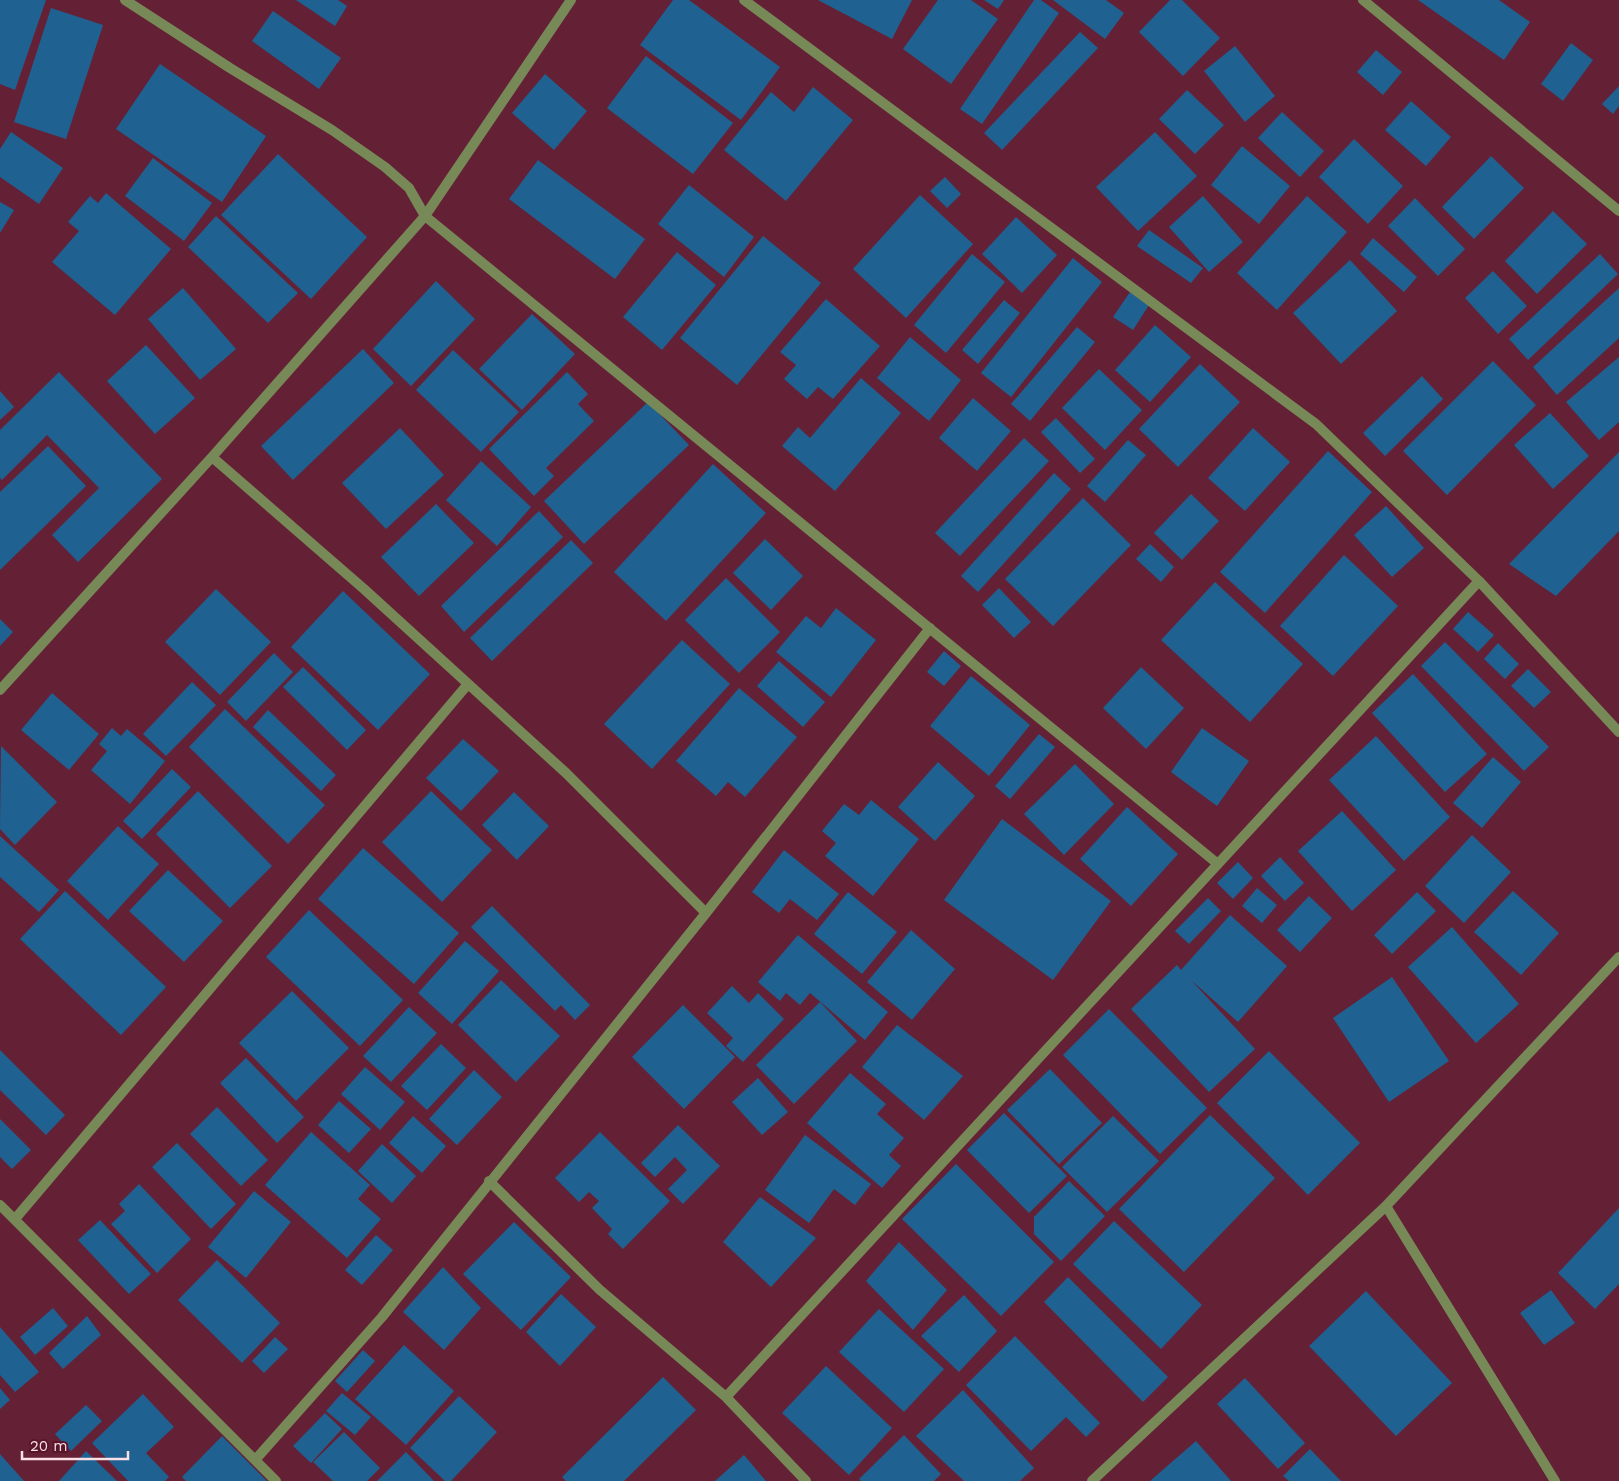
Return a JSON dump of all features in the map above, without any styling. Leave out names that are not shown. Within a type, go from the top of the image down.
[{"type":"street","points":[[125,0],[230,68],[332,130],[385,167],[409,188],[425,216],[1218,864]]},
{"type":"street","points":[[0,690],[212,457],[425,216],[571,0]]},
{"type":"street","points":[[744,0],[1316,424],[1479,582],[1619,732]]},
{"type":"street","points":[[1363,0],[1619,211]]},
{"type":"street","points":[[212,457],[566,773],[706,913]]},
{"type":"street","points":[[726,1397],[1479,582]]},
{"type":"street","points":[[256,1459],[382,1317],[489,1181],[706,913],[930,628]]},
{"type":"street","points":[[14,1219],[468,684]]},
{"type":"street","points":[[1092,1481],[1386,1206],[1619,957]]},
{"type":"street","points":[[489,1181],[600,1290],[726,1397],[806,1481]]},
{"type":"street","points":[[0,1205],[276,1481]]},
{"type":"street","points":[[1386,1206],[1555,1481]]},
{"type":"building","points":[[0,0],[46,0],[15,90],[0,84]]},
{"type":"building","points":[[296,0],[338,0],[347,6],[335,26]]},
{"type":"building","points":[[673,0],[689,0],[780,67],[741,120],[640,45]]},
{"type":"building","points":[[818,0],[912,0],[892,39]]},
{"type":"building","points":[[938,0],[971,0],[998,19],[951,84],[903,49]]},
{"type":"building","points":[[984,0],[1004,0],[998,9]]},
{"type":"building","points":[[1034,0],[1041,0],[1059,13],[982,124],[960,109]]},
{"type":"building","points":[[1053,0],[1106,0],[1124,13],[1105,39]]},
{"type":"building","points":[[1170,0],[1182,0],[1220,38],[1183,76],[1139,32]]},
{"type":"building","points":[[1418,0],[1499,0],[1530,22],[1504,60]]},
{"type":"building","points":[[51,8],[103,25],[66,139],[14,122]]},
{"type":"building","points":[[273,11],[341,58],[319,89],[252,41]]},
{"type":"building","points":[[1080,32],[1098,48],[1002,150],[984,133]]},
{"type":"building","points":[[1571,43],[1593,60],[1563,101],[1541,84]]},
{"type":"building","points":[[1235,46],[1275,96],[1245,122],[1204,71]]},
{"type":"building","points":[[1376,50],[1402,72],[1383,95],[1357,72]]},
{"type":"building","points":[[646,56],[733,123],[693,174],[607,108]]},
{"type":"building","points":[[160,64],[266,136],[222,202],[116,129]]},
{"type":"building","points":[[545,74],[587,111],[554,150],[512,113]]},
{"type":"building","points":[[1619,86],[1619,106],[1613,114],[1602,104]]},
{"type":"building","points":[[813,87],[853,120],[786,201],[724,150],[771,92],[794,112]]},
{"type":"building","points":[[1187,90],[1224,125],[1195,154],[1159,119]]},
{"type":"building","points":[[1411,101],[1451,137],[1426,166],[1385,130]]},
{"type":"building","points":[[1282,112],[1324,151],[1300,177],[1258,138]]},
{"type":"building","points":[[11,132],[63,168],[39,204],[0,177],[0,149]]},
{"type":"building","points":[[1155,132],[1197,176],[1138,231],[1096,187]]},
{"type":"building","points":[[1354,139],[1403,186],[1368,224],[1319,177]]},
{"type":"building","points":[[1242,146],[1290,186],[1259,224],[1211,185]]},
{"type":"building","points":[[278,154],[367,237],[311,299],[221,215]]},
{"type":"building","points":[[1491,156],[1524,188],[1474,239],[1442,207]]},
{"type":"building","points":[[153,158],[212,203],[184,241],[125,196]]},
{"type":"building","points":[[538,160],[645,239],[615,279],[509,199]]},
{"type":"building","points":[[945,177],[961,194],[947,208],[930,191]]},
{"type":"building","points":[[689,185],[754,237],[724,277],[658,224]]},
{"type":"building","points":[[106,193],[171,249],[115,315],[52,262],[79,231],[68,222],[90,196],[98,203]]},
{"type":"building","points":[[920,195],[973,244],[906,318],[853,269]]},
{"type":"building","points":[[1203,196],[1243,242],[1209,272],[1169,227]]},
{"type":"building","points":[[1307,196],[1347,232],[1277,310],[1237,273]]},
{"type":"building","points":[[1415,198],[1465,249],[1438,276],[1388,226]]},
{"type":"building","points":[[0,202],[14,210],[0,233]]},
{"type":"building","points":[[1553,211],[1587,244],[1537,294],[1505,261]]},
{"type":"building","points":[[216,216],[298,293],[268,323],[188,247]]},
{"type":"building","points":[[1016,217],[1057,255],[1022,293],[982,254]]},
{"type":"building","points":[[1149,230],[1203,268],[1191,283],[1137,246]]},
{"type":"building","points":[[763,236],[821,283],[737,385],[680,338]]},
{"type":"building","points":[[1373,238],[1417,277],[1404,292],[1360,254]]},
{"type":"building","points":[[677,252],[716,285],[662,350],[623,317]]},
{"type":"building","points":[[972,254],[1005,282],[946,353],[914,325]]},
{"type":"building","points":[[1600,254],[1618,274],[1528,360],[1509,339]]},
{"type":"building","points":[[1073,258],[1102,282],[1011,397],[981,373]]},
{"type":"building","points":[[1350,260],[1397,311],[1341,364],[1293,313]]},
{"type":"building","points":[[1493,271],[1527,306],[1498,334],[1465,298]]},
{"type":"building","points":[[436,281],[475,319],[411,386],[373,349]]},
{"type":"building","points":[[183,288],[236,349],[200,380],[148,319]]},
{"type":"building","points":[[1619,288],[1619,338],[1557,395],[1533,367]]},
{"type":"building","points":[[1130,292],[1149,305],[1133,330],[1113,317]]},
{"type":"building","points":[[826,299],[880,346],[833,399],[818,387],[807,399],[784,379],[796,365],[780,352]]},
{"type":"building","points":[[1004,300],[1020,313],[978,364],[962,350]]},
{"type":"building","points":[[532,314],[575,354],[522,410],[479,369]]},
{"type":"building","points":[[1155,325],[1191,357],[1150,402],[1115,370]]},
{"type":"building","points":[[1077,327],[1095,342],[1030,421],[1011,404]]},
{"type":"building","points":[[910,337],[961,380],[929,421],[877,378]]},
{"type":"building","points":[[146,345],[195,398],[155,434],[107,381]]},
{"type":"building","points":[[363,349],[394,383],[293,480],[261,446]]},
{"type":"building","points":[[453,350],[519,412],[481,452],[416,390]]},
{"type":"building","points":[[1619,357],[1619,422],[1599,440],[1566,402]]},
{"type":"building","points":[[1493,361],[1536,405],[1447,495],[1403,451]]},
{"type":"building","points":[[1200,364],[1240,402],[1178,467],[1139,429]]},
{"type":"building","points":[[1099,369],[1142,410],[1105,450],[1062,408]]},
{"type":"building","points":[[59,372],[162,479],[78,562],[52,535],[99,488],[47,435],[2,480],[0,478],[0,430]]},
{"type":"building","points":[[567,372],[588,394],[578,404],[594,421],[546,468],[554,476],[534,496],[489,449]]},
{"type":"building","points":[[1422,376],[1443,399],[1385,456],[1363,433]]},
{"type":"building","points":[[861,378],[901,413],[835,491],[782,446],[798,427],[810,438]]},
{"type":"building","points":[[0,391],[14,407],[0,420]]},
{"type":"building","points":[[973,398],[1011,431],[977,471],[939,438]]},
{"type":"building","points":[[648,402],[689,445],[584,544],[544,501]]},
{"type":"building","points":[[1550,413],[1589,456],[1553,489],[1514,445]]},
{"type":"building","points":[[1056,418],[1095,459],[1080,473],[1041,432]]},
{"type":"building","points":[[400,428],[444,475],[386,529],[342,483]]},
{"type":"building","points":[[1253,428],[1290,462],[1245,511],[1208,478]]},
{"type":"building","points":[[1024,438],[1049,461],[960,556],[935,533]]},
{"type":"building","points":[[1128,440],[1146,455],[1105,502],[1087,486]]},
{"type":"building","points":[[48,446],[86,486],[0,570],[0,492]]},
{"type":"building","points":[[1328,451],[1372,492],[1265,613],[1220,572]]},
{"type":"building","points":[[1619,452],[1619,531],[1556,596],[1509,564]]},
{"type":"building","points":[[481,461],[531,507],[497,546],[446,500]]},
{"type":"building","points":[[713,464],[766,513],[666,621],[614,572]]},
{"type":"building","points":[[1054,473],[1071,489],[978,592],[961,576]]},
{"type":"building","points":[[1191,494],[1219,521],[1182,560],[1154,533]]},
{"type":"building","points":[[1083,498],[1131,545],[1053,626],[1005,579]]},
{"type":"building","points":[[436,504],[474,543],[419,596],[381,557]]},
{"type":"building","points":[[1386,506],[1424,548],[1392,577],[1354,535]]},
{"type":"building","points":[[539,511],[563,537],[464,632],[441,606]]},
{"type":"building","points":[[765,539],[803,576],[771,610],[733,573]]},
{"type":"building","points":[[571,540],[593,563],[492,661],[470,638]]},
{"type":"building","points":[[1150,544],[1174,567],[1161,582],[1136,559]]},
{"type":"building","points":[[1344,555],[1398,606],[1333,676],[1280,626]]},
{"type":"building","points":[[726,578],[780,632],[739,673],[685,620]]},
{"type":"building","points":[[1215,582],[1303,664],[1250,722],[1161,640]]},
{"type":"building","points":[[999,588],[1031,622],[1014,638],[982,605]]},
{"type":"building","points":[[216,589],[271,642],[220,695],[165,642]]},
{"type":"building","points":[[343,591],[430,674],[378,730],[291,647]]},
{"type":"building","points":[[836,608],[876,640],[831,697],[776,652],[806,616],[821,628]]},
{"type":"building","points":[[1468,612],[1494,635],[1478,652],[1453,629]]},
{"type":"building","points":[[0,619],[13,632],[0,646]]},
{"type":"building","points":[[682,640],[730,684],[652,769],[604,724]]},
{"type":"building","points":[[1445,642],[1549,747],[1524,771],[1421,666]]},
{"type":"building","points":[[1498,643],[1519,664],[1505,679],[1484,659]]},
{"type":"building","points":[[944,651],[961,666],[944,686],[927,672]]},
{"type":"building","points":[[274,653],[293,672],[246,721],[227,702]]},
{"type":"building","points":[[779,661],[825,702],[803,727],[757,686]]},
{"type":"building","points":[[303,667],[366,730],[347,750],[283,687]]},
{"type":"building","points":[[1141,667],[1184,708],[1146,749],[1103,708]]},
{"type":"building","points":[[1528,669],[1551,692],[1534,708],[1511,686]]},
{"type":"building","points":[[1413,674],[1487,754],[1445,792],[1372,713]]},
{"type":"building","points":[[971,676],[1030,725],[989,776],[930,726]]},
{"type":"building","points":[[192,682],[216,705],[166,756],[143,734]]},
{"type":"building","points":[[739,688],[797,737],[745,797],[728,782],[716,796],[676,761]]},
{"type":"building","points":[[52,693],[99,734],[69,770],[21,730]]},
{"type":"building","points":[[225,709],[325,805],[288,844],[189,747]]},
{"type":"building","points":[[268,710],[336,775],[321,791],[253,727]]},
{"type":"building","points":[[112,728],[121,736],[127,729],[165,761],[130,804],[91,770],[107,751],[99,744]]},
{"type":"building","points":[[1202,728],[1249,761],[1217,806],[1171,772]]},
{"type":"building","points":[[1039,734],[1055,747],[1010,799],[995,786]]},
{"type":"building","points":[[1376,736],[1450,817],[1404,861],[1329,780]]},
{"type":"building","points":[[463,739],[499,771],[461,811],[426,778]]},
{"type":"building","points":[[1,746],[57,802],[15,845],[0,829]]},
{"type":"building","points":[[1493,757],[1521,782],[1482,828],[1453,803]]},
{"type":"building","points":[[938,762],[975,796],[935,841],[898,807]]},
{"type":"building","points":[[1075,764],[1114,804],[1064,855],[1024,814]]},
{"type":"building","points":[[172,769],[191,787],[142,839],[123,821]]},
{"type":"building","points":[[198,791],[272,866],[230,908],[156,834]]},
{"type":"building","points":[[431,791],[492,850],[442,902],[382,842]]},
{"type":"building","points":[[514,792],[549,826],[517,860],[482,825]]},
{"type":"building","points":[[871,800],[919,839],[873,896],[825,856],[836,843],[822,831],[844,804],[859,815]]},
{"type":"building","points":[[1127,807],[1178,854],[1131,906],[1080,859]]},
{"type":"building","points":[[1342,811],[1396,870],[1352,911],[1298,851]]},
{"type":"building","points":[[1002,819],[1111,901],[1053,980],[944,900]]},
{"type":"building","points":[[118,826],[159,864],[108,920],[67,881]]},
{"type":"building","points":[[1472,835],[1511,872],[1464,923],[1425,886]]},
{"type":"building","points":[[0,836],[59,890],[39,912],[0,877]]},
{"type":"building","points":[[363,848],[459,933],[414,984],[318,899]]},
{"type":"building","points":[[784,850],[839,894],[817,920],[790,899],[779,913],[752,892]]},
{"type":"building","points":[[1280,857],[1304,883],[1285,901],[1261,876]]},
{"type":"building","points":[[1238,862],[1253,878],[1233,899],[1217,883]]},
{"type":"building","points":[[168,870],[223,921],[184,962],[129,911]]},
{"type":"building","points":[[1257,888],[1277,905],[1262,923],[1242,906]]},
{"type":"building","points":[[65,891],[166,987],[121,1035],[20,939]]},
{"type":"building","points":[[1513,891],[1559,933],[1521,975],[1474,932]]},
{"type":"building","points":[[848,892],[897,932],[862,974],[814,934]]},
{"type":"building","points":[[1417,892],[1436,911],[1392,954],[1374,935]]},
{"type":"building","points":[[1309,896],[1332,918],[1300,952],[1277,930]]},
{"type":"building","points":[[1208,898],[1221,911],[1189,944],[1175,931]]},
{"type":"building","points":[[492,906],[590,1005],[575,1020],[561,1005],[555,1011],[471,927]]},
{"type":"building","points":[[309,910],[403,1000],[360,1046],[266,957]]},
{"type":"building","points":[[1230,915],[1287,966],[1238,1022],[1191,980],[1255,1049],[1209,1092],[1131,1009],[1177,965],[1181,970]]},
{"type":"building","points":[[1452,927],[1519,1004],[1476,1043],[1408,967]]},
{"type":"building","points":[[911,930],[955,969],[912,1020],[867,982]]},
{"type":"building","points":[[798,935],[888,1012],[865,1040],[810,993],[800,1005],[786,993],[780,1001],[758,982]]},
{"type":"building","points":[[465,941],[499,971],[452,1024],[418,993]]},
{"type":"building","points":[[1392,977],[1449,1061],[1389,1102],[1333,1018]]},
{"type":"building","points":[[501,980],[560,1036],[516,1082],[458,1025]]},
{"type":"building","points":[[732,986],[749,1003],[758,993],[784,1019],[743,1062],[726,1046],[733,1038],[707,1013]]},
{"type":"building","points":[[292,991],[349,1048],[296,1101],[239,1043]]},
{"type":"building","points":[[820,1002],[857,1041],[794,1104],[756,1065]]},
{"type":"building","points":[[683,1005],[735,1057],[684,1109],[632,1057]]},
{"type":"building","points":[[409,1007],[437,1033],[391,1082],[363,1056]]},
{"type":"building","points":[[1109,1009],[1207,1108],[1160,1154],[1063,1055]]},
{"type":"building","points":[[897,1025],[963,1076],[924,1120],[862,1067]]},
{"type":"building","points":[[441,1044],[466,1068],[427,1110],[401,1086]]},
{"type":"building","points":[[0,1050],[65,1115],[46,1135],[0,1090]]},
{"type":"building","points":[[1269,1051],[1360,1143],[1308,1195],[1217,1103]]},
{"type":"building","points":[[246,1058],[304,1117],[277,1143],[220,1083]]},
{"type":"building","points":[[365,1067],[405,1102],[380,1130],[341,1094]]},
{"type":"building","points":[[1050,1069],[1102,1123],[1059,1164],[1007,1110]]},
{"type":"building","points":[[474,1070],[502,1097],[457,1145],[429,1119]]},
{"type":"building","points":[[850,1073],[886,1104],[877,1114],[904,1138],[889,1155],[901,1166],[882,1188],[807,1123]]},
{"type":"building","points":[[758,1078],[788,1112],[762,1135],[732,1102]]},
{"type":"building","points":[[339,1101],[371,1129],[349,1153],[318,1125]]},
{"type":"building","points":[[217,1107],[268,1160],[241,1186],[190,1134]]},
{"type":"building","points":[[1004,1113],[1067,1176],[1029,1213],[967,1150]]},
{"type":"building","points":[[1210,1115],[1275,1178],[1184,1272],[1119,1209]]},
{"type":"building","points":[[413,1116],[446,1146],[422,1173],[389,1143]]},
{"type":"building","points":[[1113,1116],[1159,1161],[1107,1212],[1062,1167]]},
{"type":"building","points":[[0,1119],[31,1150],[12,1169],[0,1157]]},
{"type":"building","points":[[678,1125],[720,1166],[683,1204],[668,1189],[687,1170],[675,1157],[655,1177],[641,1163]]},
{"type":"building","points":[[311,1132],[370,1185],[358,1199],[381,1219],[347,1258],[265,1185]]},
{"type":"building","points":[[600,1132],[670,1201],[623,1249],[608,1234],[612,1229],[592,1208],[599,1201],[589,1192],[579,1202],[555,1178]]},
{"type":"building","points":[[805,1135],[871,1184],[855,1205],[834,1189],[809,1223],[765,1190]]},
{"type":"building","points":[[177,1143],[236,1204],[211,1229],[152,1167]]},
{"type":"building","points":[[382,1144],[416,1176],[392,1203],[358,1171]]},
{"type":"building","points":[[956,1164],[1054,1262],[1001,1316],[902,1219]]},
{"type":"building","points":[[1069,1181],[1105,1216],[1061,1261],[1034,1234],[1034,1217]]},
{"type":"building","points":[[139,1184],[191,1239],[157,1273],[111,1224],[125,1211],[119,1204]]},
{"type":"building","points":[[254,1191],[291,1222],[246,1278],[208,1247]]},
{"type":"building","points":[[760,1197],[816,1238],[771,1287],[723,1242]]},
{"type":"building","points":[[1619,1208],[1619,1284],[1595,1309],[1558,1273]]},
{"type":"building","points":[[100,1220],[151,1274],[129,1294],[78,1240]]},
{"type":"building","points":[[1114,1221],[1202,1305],[1161,1349],[1073,1264]]},
{"type":"building","points":[[514,1222],[571,1277],[521,1330],[463,1274]]},
{"type":"building","points":[[376,1235],[393,1250],[362,1285],[345,1270]]},
{"type":"building","points":[[899,1242],[947,1290],[913,1330],[866,1281]]},
{"type":"building","points":[[217,1260],[280,1323],[242,1363],[178,1300]]},
{"type":"building","points":[[443,1267],[481,1308],[444,1350],[403,1312]]},
{"type":"building","points":[[1068,1277],[1168,1377],[1143,1402],[1044,1302]]},
{"type":"building","points":[[1551,1290],[1575,1323],[1544,1345],[1520,1313]]},
{"type":"building","points":[[1366,1291],[1452,1383],[1396,1436],[1309,1346]]},
{"type":"building","points":[[561,1294],[596,1327],[560,1366],[526,1332]]},
{"type":"building","points":[[964,1295],[997,1331],[959,1372],[921,1336]]},
{"type":"building","points":[[53,1308],[68,1326],[35,1355],[20,1337]]},
{"type":"building","points":[[879,1309],[944,1369],[904,1412],[839,1352]]},
{"type":"building","points":[[87,1316],[101,1335],[63,1369],[49,1353]]},
{"type":"building","points":[[0,1327],[39,1372],[15,1392],[0,1375]]},
{"type":"building","points":[[1015,1336],[1100,1423],[1086,1437],[1066,1417],[1031,1451],[966,1385]]},
{"type":"building","points":[[275,1337],[288,1349],[264,1373],[252,1361]]},
{"type":"building","points":[[404,1345],[454,1391],[406,1445],[355,1399]]},
{"type":"building","points":[[363,1350],[375,1361],[347,1392],[335,1381]]},
{"type":"building","points":[[826,1366],[892,1428],[849,1475],[782,1413]]},
{"type":"building","points":[[663,1377],[696,1410],[624,1481],[566,1481],[562,1477]]},
{"type":"building","points":[[1245,1378],[1305,1443],[1278,1469],[1217,1404]]},
{"type":"building","points":[[0,1388],[10,1400],[0,1409]]},
{"type":"building","points":[[963,1390],[1034,1468],[1020,1481],[964,1481],[916,1436]]},
{"type":"building","points":[[342,1393],[371,1417],[355,1435],[326,1411]]},
{"type":"building","points":[[143,1394],[174,1427],[146,1453],[169,1477],[165,1481],[128,1481],[92,1443]]},
{"type":"building","points":[[459,1396],[497,1432],[451,1481],[445,1481],[410,1448]]},
{"type":"building","points":[[86,1405],[102,1421],[71,1451],[55,1434]]},
{"type":"building","points":[[325,1413],[342,1429],[311,1463],[293,1446]]},
{"type":"building","points":[[344,1432],[380,1468],[367,1481],[333,1481],[313,1462]]},
{"type":"building","points":[[904,1435],[941,1474],[934,1481],[861,1481],[859,1479]]},
{"type":"building","points":[[222,1436],[267,1481],[186,1481],[182,1477]]},
{"type":"building","points":[[1196,1441],[1231,1481],[1150,1481]]},
{"type":"building","points":[[1310,1449],[1341,1481],[1289,1481],[1283,1476]]},
{"type":"building","points":[[86,1451],[117,1481],[59,1481]]},
{"type":"building","points":[[406,1452],[434,1481],[377,1481]]},
{"type":"building","points":[[0,1454],[24,1481],[0,1481]]},
{"type":"building","points":[[744,1455],[766,1481],[715,1481]]}]
